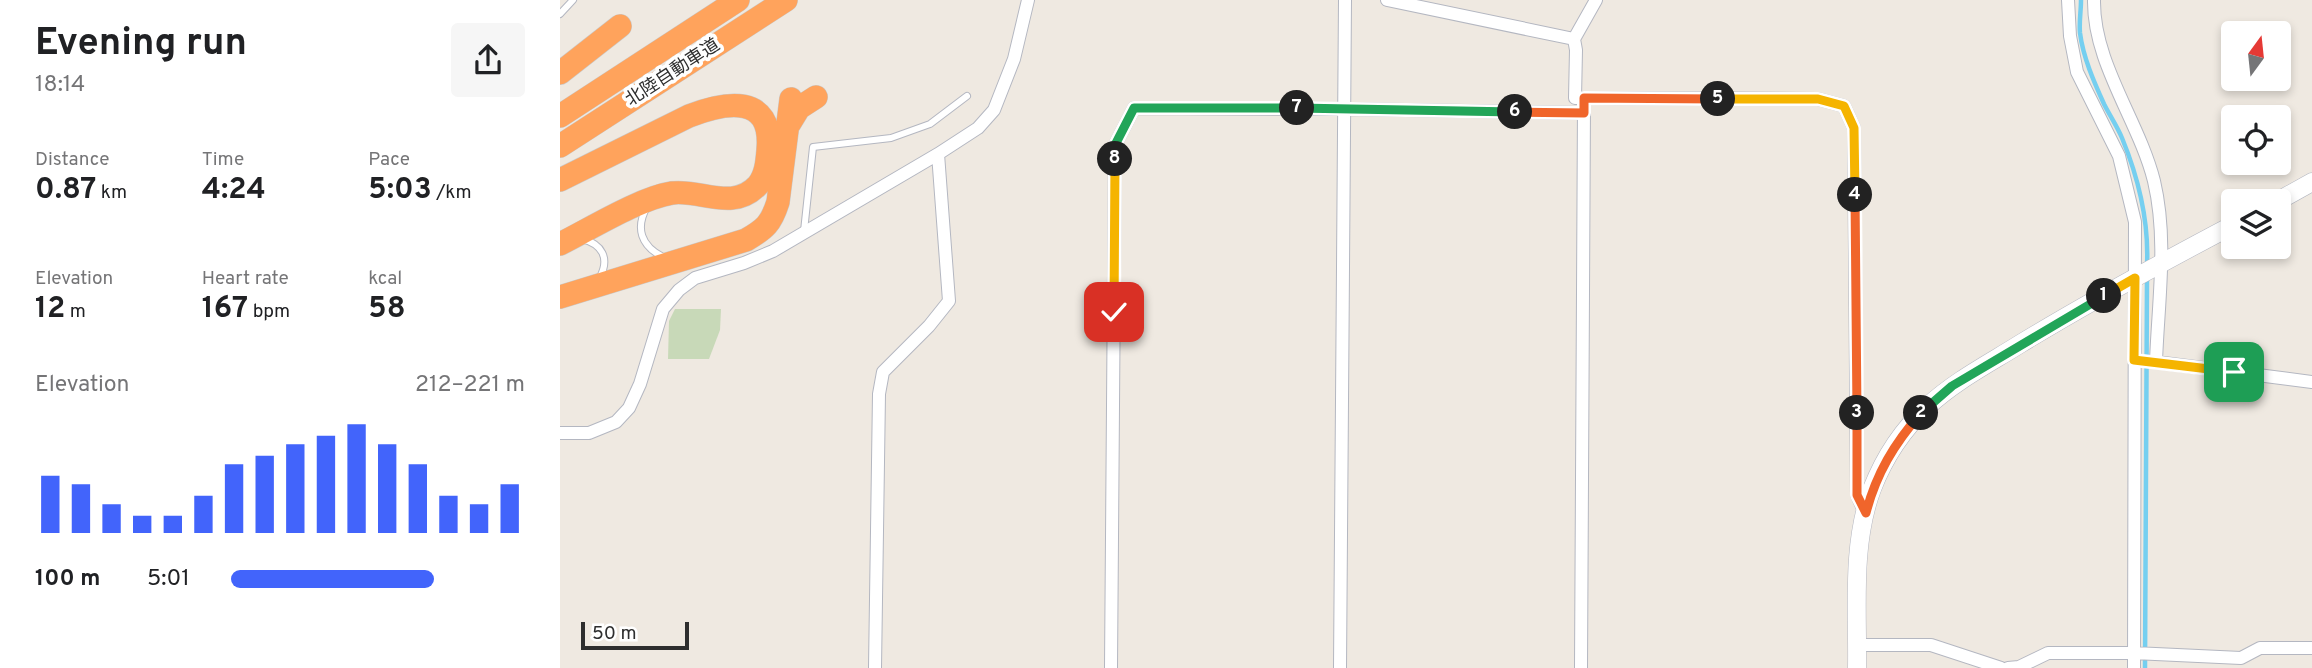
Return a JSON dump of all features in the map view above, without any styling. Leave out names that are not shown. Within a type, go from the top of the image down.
[{"type":"highway","name":"北陸自動車道","points":[[560,116],[738,0]]},
{"type":"highway","name":"北陸自動車道","points":[[560,146],[786,0]]},
{"type":"highway","points":[[560,73],[620,26]]},
{"type":"highway","points":[[787,128],[799,108],[817,97]]},
{"type":"highway","points":[[560,297],[746,240],[763,230],[773,218],[778,202],[791,99]]},
{"type":"highway","points":[[560,180],[711,107],[738,105],[751,109],[761,116],[767,126],[769,139],[765,173],[758,185],[746,194],[733,199],[672,193],[653,199],[565,241]]},
{"type":"main road","points":[[2291,194],[2312,182]]},
{"type":"main road","points":[[1857,668],[1859,556],[1866,513],[1871,491],[1901,436],[1927,407],[1952,386],[2050,326],[2221,231]]},
{"type":"street","points":[[560,433],[589,433],[616,422],[629,408],[640,384],[663,309],[679,290],[695,278],[754,259],[804,233],[939,154],[978,128],[994,110],[1014,59],[1028,0]]},
{"type":"street","points":[[1340,668],[1345,0]]},
{"type":"street","points":[[1387,0],[1574,40]]},
{"type":"street","points":[[1596,0],[1574,40],[1575,98],[1818,99],[1844,106],[1854,128],[1857,495],[1866,513]]},
{"type":"street","points":[[2068,0],[2070,36],[2077,72],[2119,156],[2148,271],[2156,362]]},
{"type":"street","points":[[2094,0],[2102,53],[2154,182],[2148,271],[2134,360],[2134,668]]},
{"type":"street","points":[[1581,668],[1584,98]]},
{"type":"street","points":[[1111,668],[1115,145],[1134,108],[1345,108],[1584,113]]},
{"type":"street","points":[[875,668],[879,394],[883,372],[929,326],[949,301],[939,154]]},
{"type":"street","points":[[2134,360],[2312,382]]},
{"type":"street","points":[[1857,645],[1931,645],[2001,668]]},
{"type":"street","points":[[2008,668],[2019,667],[2048,653],[2134,653],[2241,658],[2260,648],[2312,648]]},
{"type":"lane","points":[[560,14],[573,0]]},
{"type":"lane","points":[[804,233],[813,147],[891,138],[930,124],[967,96]]},
{"type":"lane","points":[[653,199],[641,219],[641,237],[651,251],[671,261]]},
{"type":"lane","points":[[565,241],[584,239],[596,243],[601,249],[605,266],[602,275],[591,287]]},
{"type":"green space","points":[[675,309],[721,309],[720,330],[709,359],[668,359],[669,321]]},
{"type":"waterway","points":[[2081,0],[2081,42],[2093,78],[2122,138],[2133,168],[2144,216],[2147,265]]},
{"type":"waterway","points":[[2145,668],[2147,277]]},
{"type":"route","points":[[1114,312],[1115,145],[1134,108],[1345,108],[1584,113],[1584,98],[1818,99],[1844,106],[1854,128],[1857,495],[1866,513],[1880,469],[1901,436],[1927,407],[1952,386],[2135,278],[2134,360],[2234,372]]}]
